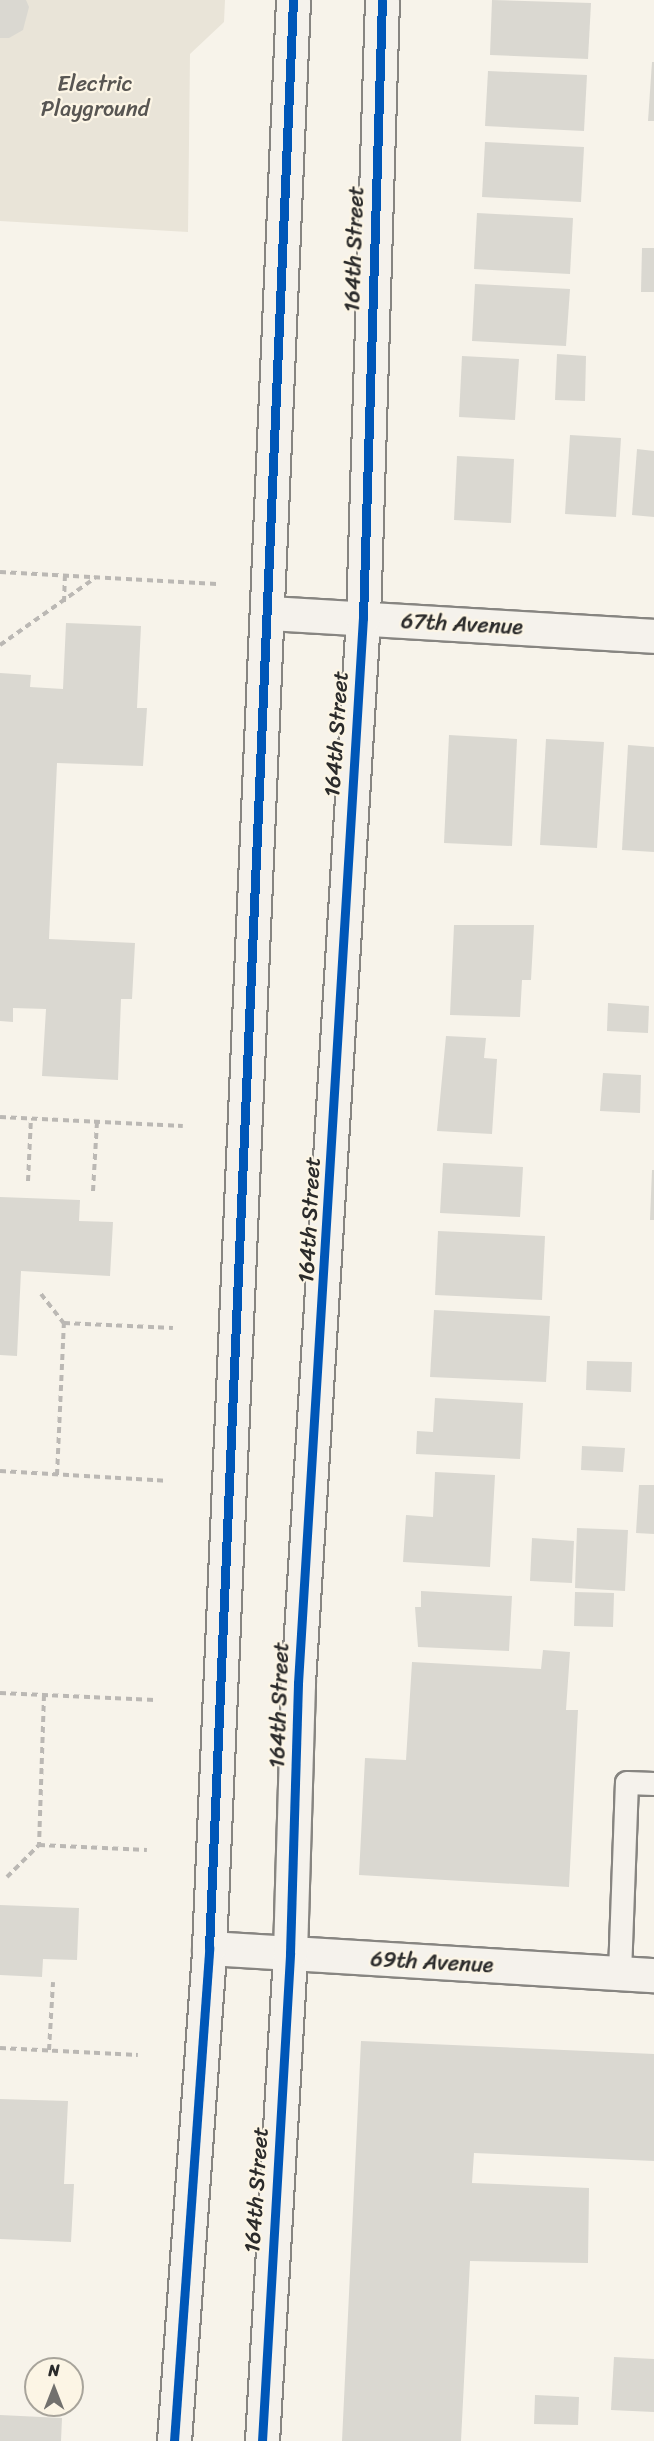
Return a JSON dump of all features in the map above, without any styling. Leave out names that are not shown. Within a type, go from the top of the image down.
[{"type":"street","points":[[174,2441],[209,1948],[269,613],[293,0]]},
{"type":"street","name":"164th Street","points":[[262,2441],[290,1953],[298,1683],[363,618],[382,0]]},
{"type":"street","name":"67th Avenue","points":[[269,613],[654,636]]},
{"type":"street","name":"69th Avenue","points":[[209,1948],[654,1975]]},
{"type":"lane","points":[[620,1973],[627,1783],[654,1784]]},
{"type":"path","points":[[0,572],[217,584]]},
{"type":"path","points":[[64,576],[64,602]]},
{"type":"path","points":[[0,645],[95,578]]},
{"type":"path","points":[[0,1117],[183,1126]]},
{"type":"path","points":[[28,1181],[32,1118]]},
{"type":"path","points":[[93,1191],[97,1122]]},
{"type":"path","points":[[41,1294],[64,1323],[57,1475]]},
{"type":"path","points":[[64,1323],[173,1328]]},
{"type":"path","points":[[0,1471],[166,1481]]},
{"type":"path","points":[[0,1693],[154,1700]]},
{"type":"path","points":[[7,1876],[39,1845],[44,1695]]},
{"type":"path","points":[[39,1845],[147,1850]]},
{"type":"path","points":[[49,2050],[53,1983]]},
{"type":"path","points":[[0,2048],[138,2055]]},
{"type":"green space","name":"Electric Playground","points":[[0,0],[225,0],[224,22],[190,54],[188,232],[0,221]]},
{"type":"building","points":[[0,0],[26,0],[29,7],[23,30],[9,38],[0,38]]},
{"type":"building","points":[[492,0],[591,3],[588,59],[490,55]]},
{"type":"building","points":[[652,62],[654,62],[654,121],[648,121]]},
{"type":"building","points":[[488,71],[587,75],[584,131],[485,126]]},
{"type":"building","points":[[485,142],[584,147],[581,202],[482,197]]},
{"type":"building","points":[[477,213],[573,218],[570,274],[474,269]]},
{"type":"building","points":[[642,248],[654,248],[654,292],[641,292]]},
{"type":"building","points":[[475,284],[570,289],[566,346],[472,341]]},
{"type":"building","points":[[557,354],[586,356],[585,401],[555,400]]},
{"type":"building","points":[[462,356],[519,359],[515,420],[459,417]]},
{"type":"building","points":[[570,435],[621,438],[616,517],[565,514]]},
{"type":"building","points":[[637,449],[654,451],[654,517],[632,515]]},
{"type":"building","points":[[457,456],[514,459],[511,523],[454,520]]},
{"type":"building","points":[[66,623],[141,626],[137,708],[147,708],[143,766],[57,763],[49,939],[135,943],[132,999],[121,999],[118,1080],[42,1076],[46,1009],[13,1008],[13,1022],[0,1021],[0,673],[31,675],[30,687],[63,689]]},
{"type":"building","points":[[449,735],[517,739],[512,846],[444,843]]},
{"type":"building","points":[[546,739],[604,742],[597,848],[540,845]]},
{"type":"building","points":[[628,745],[654,747],[654,852],[622,850]]},
{"type":"building","points":[[454,925],[534,925],[531,980],[522,980],[520,1017],[450,1015]]},
{"type":"building","points":[[608,1003],[649,1006],[648,1033],[607,1031]]},
{"type":"building","points":[[446,1036],[486,1038],[484,1058],[497,1059],[492,1134],[437,1131]]},
{"type":"building","points":[[603,1073],[641,1075],[640,1113],[600,1111]]},
{"type":"building","points":[[443,1163],[523,1167],[520,1217],[440,1213]]},
{"type":"building","points":[[652,1170],[654,1170],[654,1220],[650,1220]]},
{"type":"building","points":[[0,1197],[80,1200],[79,1221],[113,1222],[110,1276],[21,1271],[17,1356],[0,1355]]},
{"type":"building","points":[[438,1231],[545,1236],[542,1300],[435,1295]]},
{"type":"building","points":[[434,1310],[550,1316],[546,1382],[430,1377]]},
{"type":"building","points":[[587,1361],[632,1362],[631,1392],[586,1390]]},
{"type":"building","points":[[435,1398],[523,1403],[520,1459],[416,1454],[417,1431],[433,1432]]},
{"type":"building","points":[[582,1446],[625,1448],[623,1472],[581,1470]]},
{"type":"building","points":[[435,1472],[495,1475],[490,1567],[403,1562],[406,1515],[433,1517]]},
{"type":"building","points":[[639,1485],[654,1485],[654,1534],[636,1533]]},
{"type":"building","points":[[577,1528],[628,1530],[625,1591],[575,1588]]},
{"type":"building","points":[[532,1538],[574,1541],[572,1583],[530,1581]]},
{"type":"building","points":[[421,1591],[512,1596],[509,1651],[418,1647],[415,1607],[421,1607]]},
{"type":"building","points":[[575,1592],[614,1593],[613,1627],[574,1626]]},
{"type":"building","points":[[543,1650],[570,1652],[566,1710],[578,1710],[569,1887],[359,1875],[365,1758],[406,1760],[412,1662],[541,1669]]},
{"type":"building","points":[[0,1905],[79,1908],[77,1960],[43,1959],[42,1977],[0,1975]]},
{"type":"building","points":[[361,2041],[654,2054],[654,2161],[474,2153],[472,2183],[589,2188],[588,2263],[470,2261],[461,2441],[342,2441]]},
{"type":"building","points":[[0,2099],[68,2101],[64,2184],[74,2184],[71,2242],[0,2239]]},
{"type":"building","points":[[614,2357],[654,2359],[654,2412],[611,2410]]},
{"type":"building","points":[[535,2395],[579,2397],[578,2425],[534,2424]]},
{"type":"building","points":[[0,2415],[62,2418],[61,2441],[0,2441]]},
{"type":"cycle path","points":[[174,2441],[209,1948],[293,0]]},
{"type":"cycle path","points":[[262,2441],[290,1953],[298,1683],[363,618],[382,0]]}]
